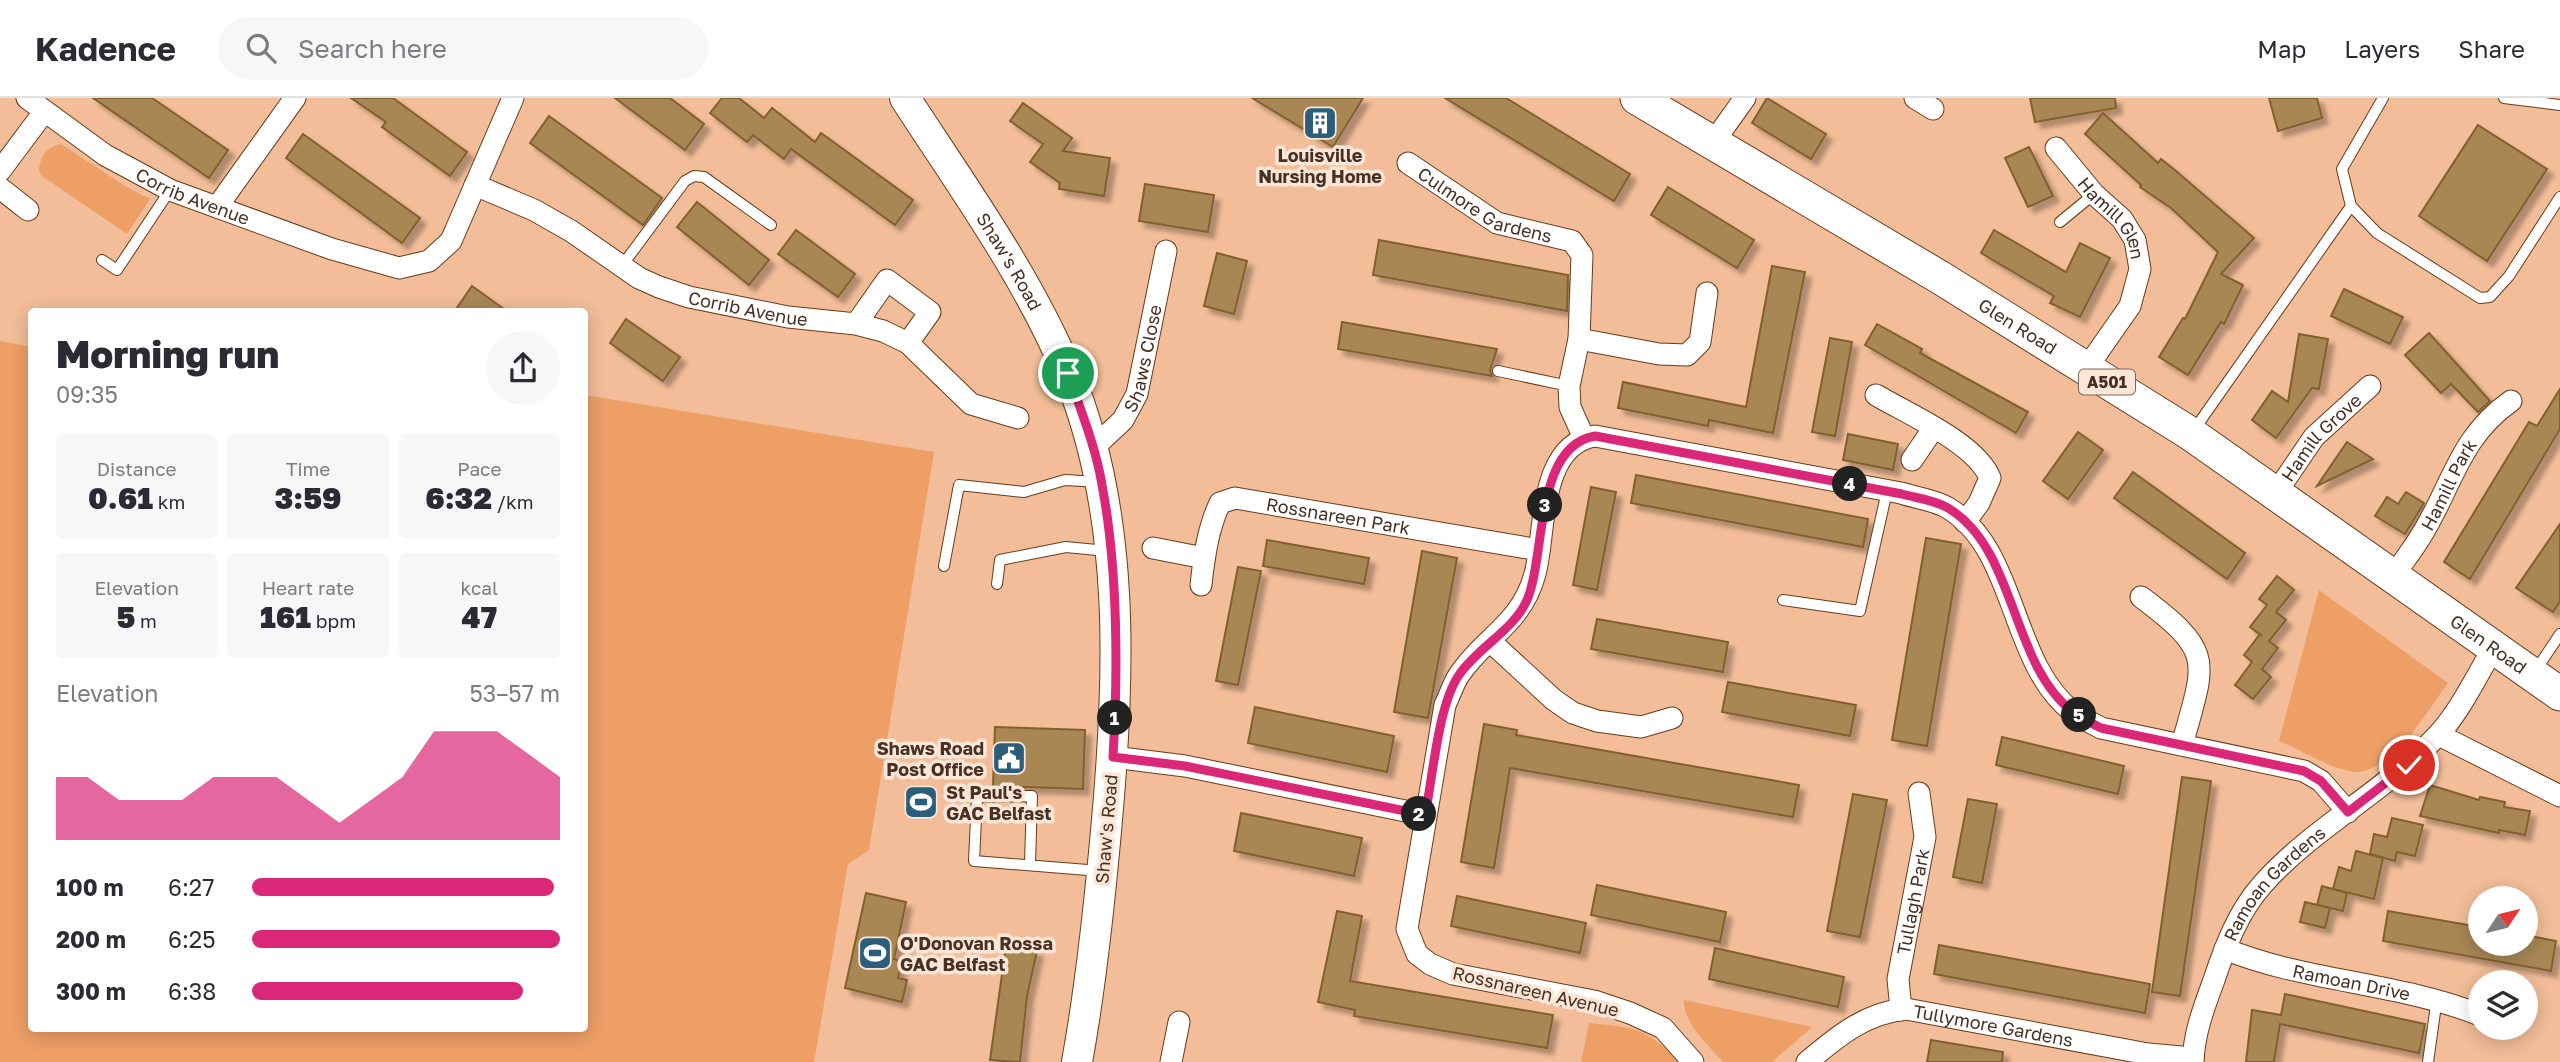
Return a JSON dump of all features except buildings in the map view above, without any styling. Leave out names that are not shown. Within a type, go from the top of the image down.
[{"type":"main road","name":"Glen Road","points":[[1637,98],[1941,278],[2191,435],[2560,694]]},
{"type":"street","name":"Corrib Avenue","points":[[27,98],[105,155],[170,190],[384,265],[415,267],[429,261],[451,240],[513,98]]},
{"type":"street","points":[[217,207],[295,98]]},
{"type":"street","points":[[1712,144],[1745,98]]},
{"type":"street","name":"Shaw's Road","points":[[908,99],[1020,280],[1048,332],[1068,373],[1102,482],[1110,552],[1114,650],[1113,757],[1097,936],[1077,1062]]},
{"type":"street","points":[[0,171],[44,111]]},
{"type":"street","name":"Hamill Glen","points":[[2056,148],[2094,194],[2122,219],[2135,240],[2140,270],[2130,306],[2086,369]]},
{"type":"street","name":"Culmore Gardens","points":[[1408,163],[1497,223],[1572,242],[1582,255],[1579,339],[1569,386],[1570,407],[1584,438]]},
{"type":"street","name":"Corrib Avenue","points":[[475,185],[562,226],[639,278],[690,297],[788,317],[856,324],[908,343],[971,404],[1018,418]]},
{"type":"street","points":[[0,188],[28,210]]},
{"type":"street","name":"Shaws Close","points":[[1092,449],[1123,420],[1137,394],[1166,251]]},
{"type":"street","points":[[856,324],[887,280],[930,312],[908,343]]},
{"type":"street","points":[[1579,339],[1659,354],[1688,355],[1700,342],[1707,293]]},
{"type":"street","name":"Hamill Grove","points":[[2276,493],[2314,437],[2370,386]]},
{"type":"street","points":[[1876,395],[1969,450],[1985,465],[1990,478],[1979,503],[1965,522]]},
{"type":"street","name":"Hamill Park","points":[[2393,576],[2424,532],[2459,457],[2492,415],[2511,401]]},
{"type":"street","points":[[1912,460],[1933,429]]},
{"type":"street","points":[[1584,438],[1595,436],[1887,491],[1947,507],[1965,522],[1987,550],[2036,663],[2053,691],[2073,712],[2101,728],[2304,771],[2321,781],[2348,812]]},
{"type":"street","name":"Rossnareen Avenue","points":[[1584,438],[1558,466],[1546,495],[1539,550],[1526,602],[1459,675],[1445,705],[1407,929],[1417,954],[1430,964],[1453,974],[1594,1001],[1630,1013],[1663,1028],[1693,1062]]},
{"type":"street","name":"Rossnareen Park","points":[[1201,585],[1204,558],[1220,503],[1236,498],[1539,550]]},
{"type":"street","points":[[1153,548],[1204,558]]},
{"type":"street","points":[[2141,597],[2174,622],[2196,650],[2202,673],[2182,744]]},
{"type":"street","points":[[1490,642],[1554,699],[1573,712],[1597,721],[1641,727],[1672,718]]},
{"type":"street","name":"Ramoan Gardens","points":[[2193,1060],[2197,1028],[2225,949],[2242,912],[2261,886],[2348,812],[2409,765],[2439,734],[2494,647]]},
{"type":"street","points":[[2439,734],[2560,796]]},
{"type":"street","points":[[1113,757],[1185,766],[1425,815]]},
{"type":"street","name":"Tullagh Park","points":[[1901,1010],[1898,979],[1925,837],[1919,793]]},
{"type":"street","name":"Ramoan Drive","points":[[2225,949],[2255,961],[2437,998],[2468,1010]]},
{"type":"street","name":"Tullymore Gardens","points":[[1807,1062],[1864,1019],[1884,1011],[1901,1010],[1938,1013],[2148,1054],[2193,1060]]},
{"type":"street","points":[[1171,1062],[1179,1022]]},
{"type":"lane","points":[[2383,98],[2342,169],[2351,206],[2377,233],[2480,298],[2490,297],[2509,276],[2560,197]]},
{"type":"lane","points":[[2504,98],[2560,105]]},
{"type":"lane","points":[[621,267],[685,181],[694,176],[704,177],[771,225]]},
{"type":"lane","points":[[103,260],[117,270],[170,190]]},
{"type":"lane","points":[[2060,222],[2094,194]]},
{"type":"lane","points":[[2191,435],[2351,206]]},
{"type":"lane","points":[[1499,371],[1569,386]]},
{"type":"lane","points":[[944,566],[959,485],[1024,492],[1065,480],[1102,482]]},
{"type":"lane","points":[[1783,600],[1860,611],[1887,491]]},
{"type":"lane","points":[[997,584],[1000,560],[1066,547],[1110,552]]},
{"type":"lane","points":[[2533,676],[2560,634]]},
{"type":"lane","points":[[1030,864],[1032,796],[977,797],[974,861],[1102,872]]},
{"type":"lane","points":[[2428,1062],[2437,998]]},
{"type":"shaded area","points":[[61,144],[150,199],[127,234],[42,176],[39,169],[43,156],[52,147]]},
{"type":"shaded area","points":[[0,341],[28,346],[28,1032],[588,1032],[588,395],[934,452],[869,850],[848,864],[814,1062],[0,1062]]},
{"type":"shaded area","points":[[2319,590],[2448,683],[2418,725],[2392,755],[2363,771],[2349,771],[2331,765],[2279,741]]},
{"type":"shaded area","points":[[1684,1000],[1812,1027],[1772,1062],[1723,1062],[1692,1025]]},
{"type":"shaded area","points":[[1589,1023],[1639,1031],[1658,1042],[1679,1062],[1581,1062]]},
{"type":"place","name":"Louisville Nursing Home","points":[[1320,123]]},
{"type":"place","name":"Shaws Road Post Office","points":[[1009,758]]},
{"type":"place","name":"St Paul's GAC Belfast","points":[[921,802]]},
{"type":"place","name":"O'Donovan Rossa GAC Belfast","points":[[875,953]]},
{"type":"route","points":[[1068,373],[1102,482],[1106,509],[1114,650],[1113,757],[1185,766],[1425,815],[1445,705],[1459,675],[1526,602],[1536,572],[1546,495],[1558,466],[1570,449],[1584,438],[1595,436],[1902,494],[1947,507],[1971,526],[1987,550],[2036,663],[2053,691],[2073,712],[2101,728],[2304,771],[2321,781],[2348,812],[2409,765]]}]
